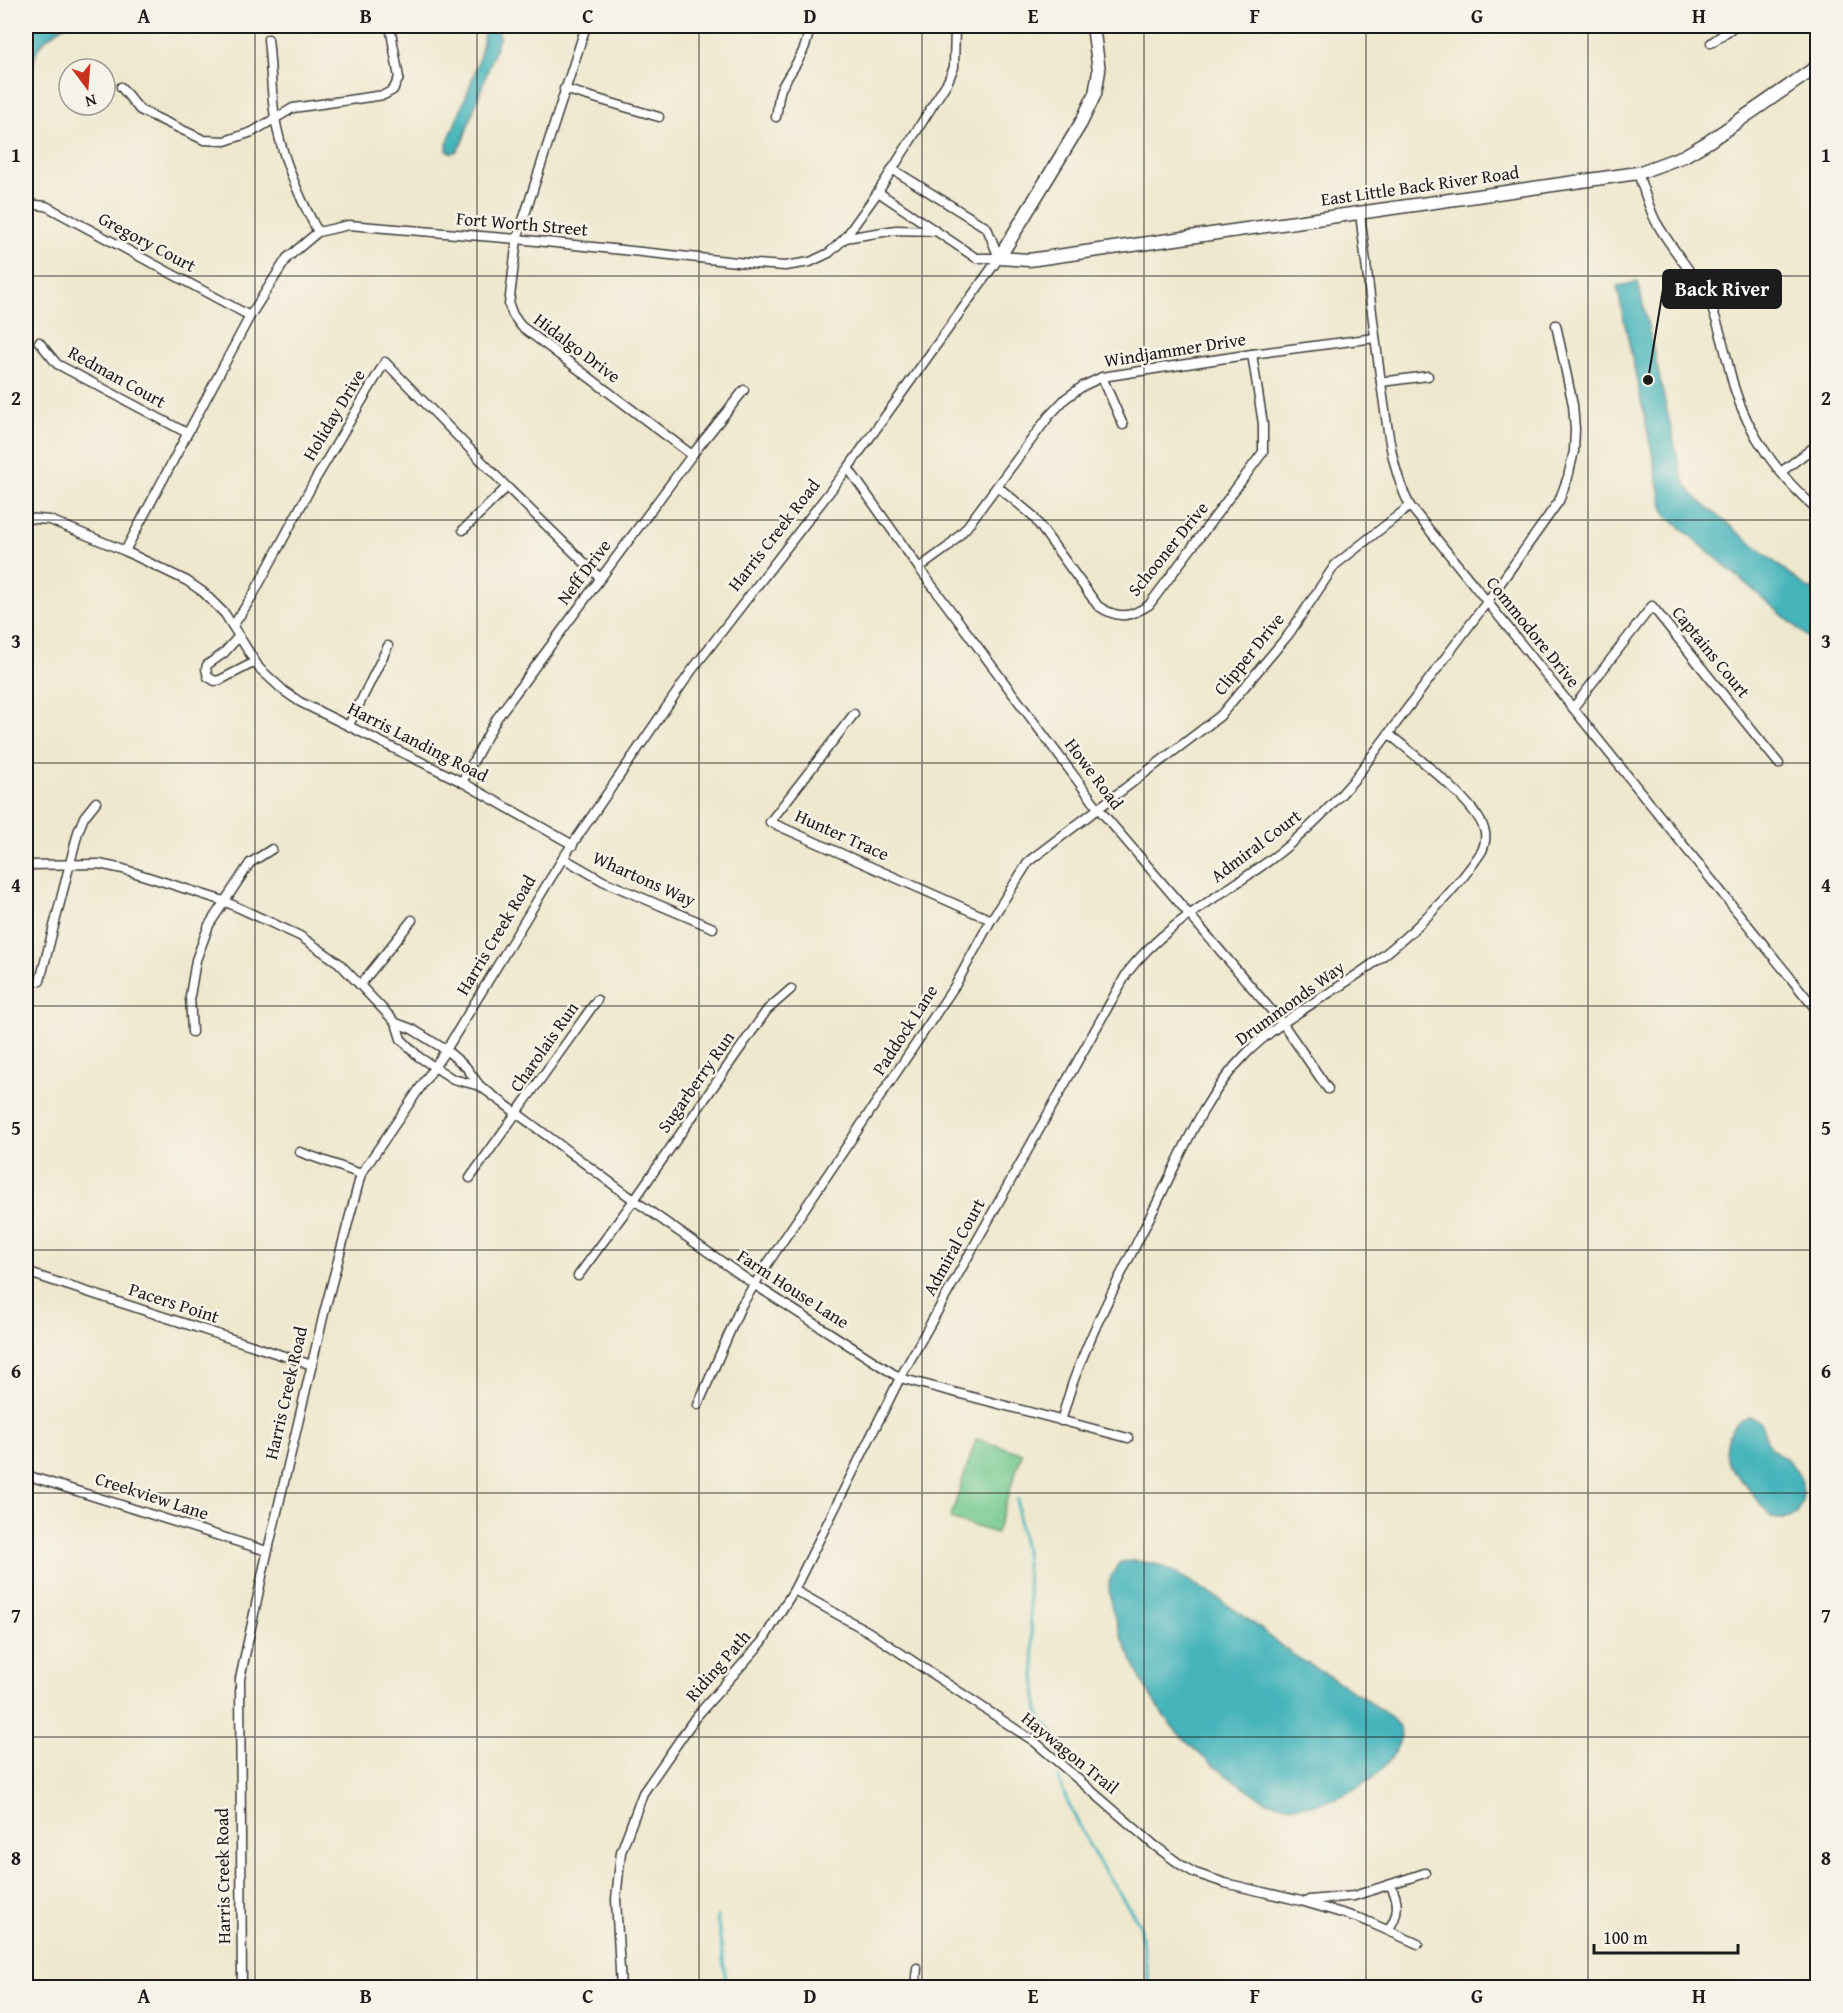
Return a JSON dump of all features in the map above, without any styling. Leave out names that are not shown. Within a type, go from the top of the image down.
[{"type":"street","points":[[121,87],[140,110],[204,140],[225,141],[252,132],[293,108],[384,95],[393,90],[399,78],[390,26]]},
{"type":"street","name":"Hidalgo Drive","points":[[586,26],[517,239],[509,305],[521,326],[692,455]]},
{"type":"street","points":[[776,117],[780,91],[801,59],[810,26]]},
{"type":"street","name":"Fort Worth Street","points":[[125,551],[250,316],[287,258],[318,232],[349,225],[517,239],[784,266],[810,262],[829,253],[845,238],[878,192],[939,96],[954,67],[955,26]]},
{"type":"street","name":"Harris Creek Road","points":[[243,1988],[240,1679],[267,1551],[312,1365],[362,1174],[446,1050],[563,858],[692,670],[848,468],[999,258],[1081,123],[1095,94],[1099,71],[1093,26]]},
{"type":"street","points":[[1711,43],[1736,26]]},
{"type":"street","points":[[268,39],[275,119],[285,156],[302,202],[318,232]]},
{"type":"street","name":"East Little Back River Road","points":[[878,192],[976,258],[1029,260],[1638,172],[1684,156],[1818,66]]},
{"type":"street","points":[[564,89],[659,117]]},
{"type":"street","points":[[892,169],[987,228],[999,258]]},
{"type":"street","points":[[1638,172],[1655,219],[1710,304],[1719,326],[1735,389],[1759,442],[1780,472],[1818,510]]},
{"type":"street","name":"Gregory Court","points":[[26,204],[46,206],[250,316]]},
{"type":"street","name":"Commodore Drive","points":[[1360,213],[1392,460],[1400,486],[1410,506],[1818,1012]]},
{"type":"street","points":[[845,238],[896,230],[936,231]]},
{"type":"street","name":"Admiral Court","points":[[900,1378],[1127,973],[1151,945],[1270,860],[1317,821],[1353,781],[1389,734],[1559,501],[1574,451],[1573,405],[1556,325]]},
{"type":"street","name":"Windjammer Drive","points":[[919,568],[948,547],[966,528],[1049,416],[1066,398],[1083,386],[1102,377],[1375,338]]},
{"type":"street","name":"Redman Court","points":[[39,342],[57,364],[187,433]]},
{"type":"street","name":"Schooner Drive","points":[[997,486],[1032,515],[1098,606],[1111,614],[1126,616],[1138,612],[1149,605],[1263,452],[1263,424],[1252,354]]},
{"type":"street","name":"Holiday Drive","points":[[233,626],[253,595],[315,480],[385,362],[600,578]]},
{"type":"street","points":[[1381,382],[1428,376]]},
{"type":"street","points":[[1102,377],[1123,425]]},
{"type":"street","name":"Neff Drive","points":[[462,782],[496,718],[692,455],[744,390]]},
{"type":"street","points":[[1780,472],[1818,444]]},
{"type":"street","name":"Howe Road","points":[[848,468],[919,568],[1098,808],[1283,1024],[1328,1089]]},
{"type":"street","points":[[463,530],[507,487]]},
{"type":"street","name":"Clipper Drive","points":[[1098,808],[1220,716],[1288,634],[1335,565],[1410,506]]},
{"type":"street","name":"Harris Landing Road","points":[[26,518],[50,520],[125,551],[188,581],[220,608],[255,662],[284,691],[300,702],[462,782],[573,845]]},
{"type":"street","name":"Captains Court","points":[[1573,708],[1652,606],[1779,764]]},
{"type":"street","points":[[239,636],[224,653],[207,665],[208,676],[215,681],[220,680],[255,662]]},
{"type":"street","points":[[349,725],[388,646]]},
{"type":"street","name":"Hunter Trace","points":[[854,714],[770,822],[991,920]]},
{"type":"street","name":"Drummonds Way","points":[[1061,1421],[1095,1328],[1200,1115],[1221,1081],[1247,1053],[1283,1024],[1375,963],[1402,940],[1476,860],[1485,843],[1484,828],[1472,809],[1433,770],[1389,734]]},
{"type":"street","points":[[40,981],[78,832],[84,817],[96,802]]},
{"type":"street","name":"Paddock Lane","points":[[698,1405],[741,1306],[956,984],[991,920],[1029,861],[1098,808]]},
{"type":"street","points":[[192,1032],[190,996],[196,960],[209,925],[250,863],[272,849]]},
{"type":"street","name":"Whartons Way","points":[[563,858],[603,881],[713,928]]},
{"type":"street","points":[[26,865],[99,864],[123,869],[224,901],[300,936],[339,963],[396,1023]]},
{"type":"street","points":[[361,984],[412,920]]},
{"type":"street","name":"Sugarberry Run","points":[[578,1276],[767,1010],[792,989]]},
{"type":"street","name":"Charolais Run","points":[[470,1178],[597,1000]]},
{"type":"street","name":"Farm House Lane","points":[[396,1023],[412,1029],[446,1050],[466,1067],[480,1086],[634,1200],[755,1285],[900,1378],[1128,1438]]},
{"type":"street","name":"Farm House Lane","points":[[396,1023],[401,1039],[419,1058],[453,1079],[480,1086]]},
{"type":"street","points":[[300,1152],[362,1174]]},
{"type":"street","name":"Pacers Point","points":[[26,1272],[312,1365]]},
{"type":"street","name":"Riding Path","points":[[621,1988],[616,1899],[621,1852],[643,1793],[695,1718],[762,1642],[794,1590],[900,1378]]},
{"type":"street","name":"Creekview Lane","points":[[26,1475],[267,1551]]},
{"type":"street","name":"Haywagon Trail","points":[[794,1590],[869,1632],[1035,1742],[1154,1845],[1195,1873],[1362,1919],[1418,1944]]},
{"type":"street","name":"Haywagon Trail","points":[[1301,1901],[1354,1896],[1425,1873]]},
{"type":"street","points":[[1388,1930],[1394,1922],[1398,1905],[1390,1885]]},
{"type":"street","points":[[915,1988],[916,1968]]},
{"type":"green space","points":[[976,1439],[1022,1453],[996,1533],[950,1519]]},
{"type":"water","points":[[34,26],[64,26],[46,39],[38,49],[26,86],[26,30]]},
{"type":"water","points":[[483,26],[498,26],[499,39],[462,143],[457,151],[452,153],[447,150],[447,144],[477,66],[484,36]]},
{"type":"water","points":[[1638,282],[1681,473],[1686,485],[1696,498],[1808,589],[1811,588],[1817,593],[1817,645],[1665,514],[1617,286]]},
{"type":"water","points":[[1749,1417],[1760,1421],[1770,1448],[1787,1459],[1800,1476],[1802,1502],[1797,1514],[1783,1519],[1771,1516],[1729,1465],[1726,1451],[1729,1436],[1736,1424]]},
{"type":"water","points":[[1133,1561],[1157,1565],[1191,1582],[1245,1617],[1293,1655],[1383,1711],[1399,1727],[1401,1734],[1398,1745],[1385,1766],[1366,1782],[1344,1795],[1321,1803],[1296,1806],[1263,1799],[1204,1758],[1174,1729],[1150,1696],[1116,1622],[1111,1604],[1110,1579],[1120,1562]]},
{"type":"waterway","points":[[1018,1499],[1018,1516],[1025,1551],[1038,1712],[1054,1732]]},
{"type":"waterway","points":[[1058,1778],[1096,1858],[1139,1923],[1150,1988]]},
{"type":"waterway","points":[[717,1916],[727,1988]]},
{"type":"place","name":"Back River","points":[[1648,380]]}]
